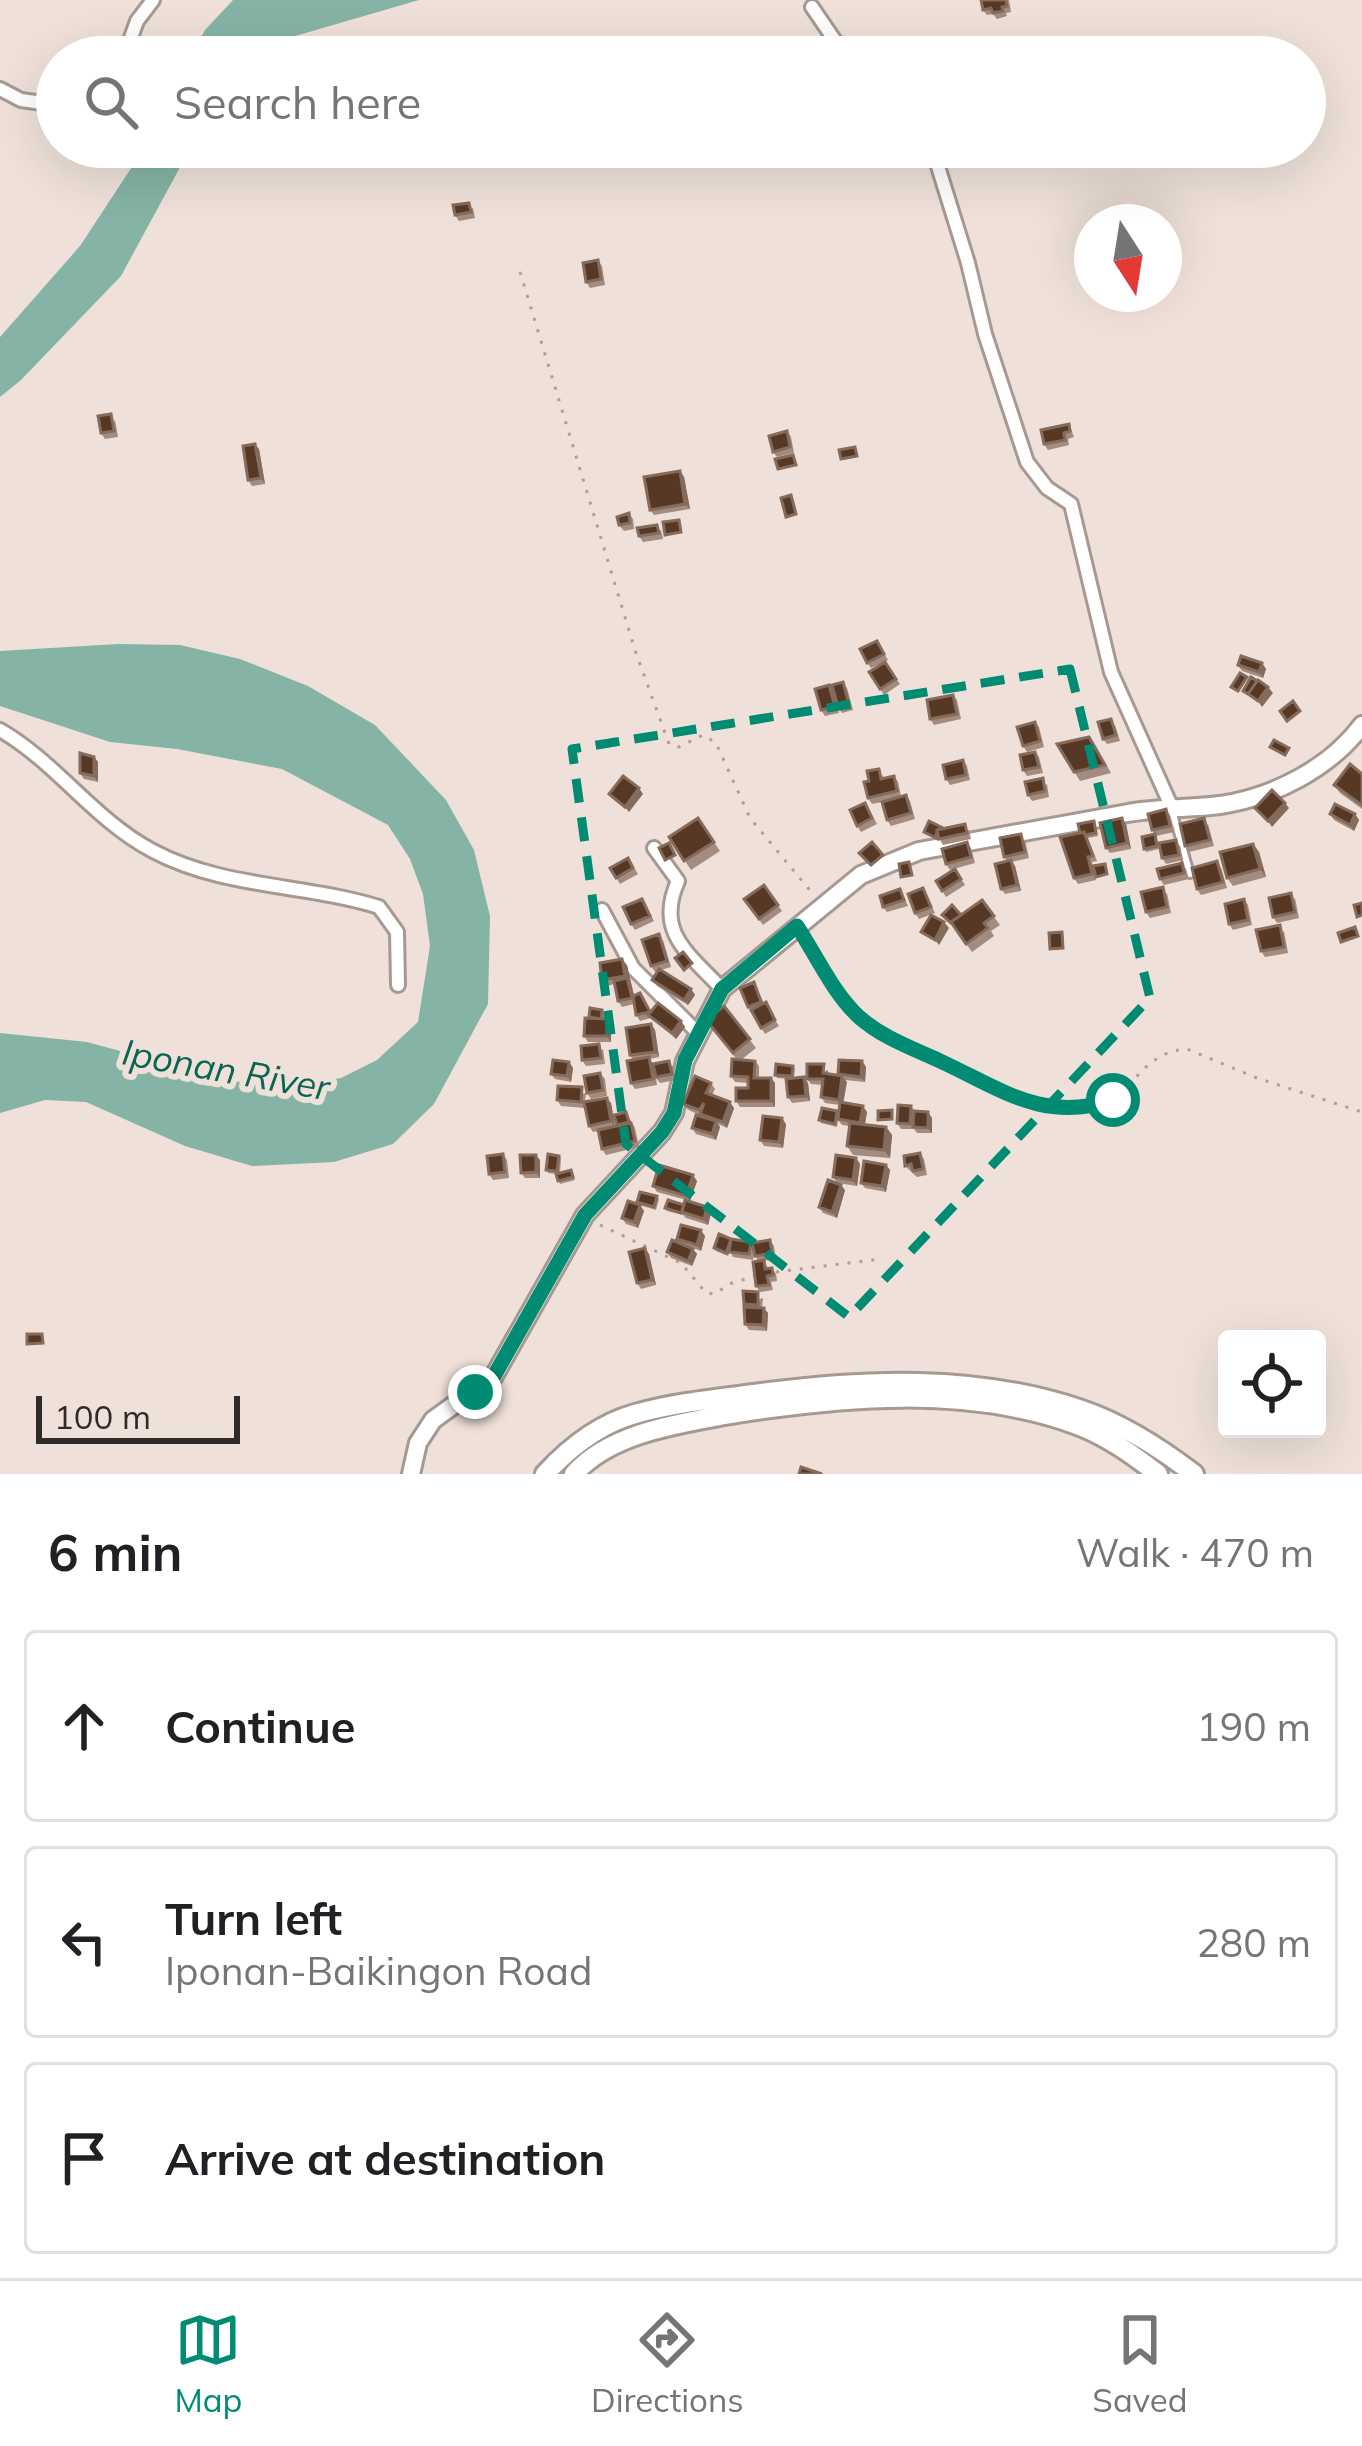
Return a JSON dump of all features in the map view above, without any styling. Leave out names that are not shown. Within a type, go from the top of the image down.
[{"type":"main road","points":[[545,1474],[572,1444],[632,1414],[812,1385],[883,1382],[964,1385],[1084,1410],[1166,1452],[1194,1474]]},
{"type":"main road","points":[[574,1474],[583,1464],[639,1434],[813,1401],[883,1398],[962,1402],[1028,1412],[1078,1426],[1122,1446],[1158,1474]]},
{"type":"street","points":[[132,36],[153,0]]},
{"type":"street","points":[[812,7],[832,36]]},
{"type":"street","points":[[0,89],[36,102]]},
{"type":"street","points":[[939,168],[1027,462],[1047,488],[1072,504],[1111,672],[1172,808]]},
{"type":"street","points":[[411,1474],[418,1442],[433,1420],[494,1376],[585,1215],[662,1132],[674,1113],[685,1060],[722,989],[821,905],[861,875],[919,851],[1172,808],[1222,805],[1277,789],[1339,751],[1362,725]]},
{"type":"street","points":[[0,730],[38,754],[125,835],[154,852],[208,873],[379,908],[397,932],[398,985]]},
{"type":"street","points":[[654,848],[678,880],[667,902],[680,943],[722,989]]},
{"type":"street","points":[[602,910],[633,968],[697,1032]]},
{"type":"lane","points":[[1172,808],[1190,874]]},
{"type":"path","points":[[520,272],[634,650],[669,744],[679,746],[703,735],[716,743],[750,818],[821,905]]},
{"type":"path","points":[[797,926],[856,1015],[883,1035],[1000,1093],[1057,1109],[1085,1109],[1113,1100],[1150,1062],[1187,1049],[1362,1112]]},
{"type":"path","points":[[585,1215],[681,1263],[710,1294],[760,1274],[881,1259]]},
{"type":"highlighted area","points":[[1070,669],[1150,998],[849,1317],[626,1144],[572,749]]},
{"type":"water","points":[[233,0],[419,0],[295,36],[202,36]]},
{"type":"water","points":[[131,168],[180,168],[121,276],[0,397],[0,337],[80,246]]},
{"type":"water","points":[[180,645],[240,659],[308,686],[375,725],[446,800],[474,850],[490,916],[488,1004],[434,1104],[393,1144],[334,1162],[252,1166],[185,1146],[86,1102],[45,1100],[0,1113],[0,1033],[87,1042],[227,1080],[279,1088],[341,1078],[377,1060],[418,1022],[430,946],[423,894],[410,859],[388,825],[282,769],[110,742],[0,706],[0,651]]},
{"type":"building","points":[[981,0],[1006,0],[1007,6],[993,13],[991,8],[983,10]]},
{"type":"building","points":[[469,203],[471,212],[455,215],[453,205]]},
{"type":"building","points":[[598,260],[601,279],[586,282],[583,263]]},
{"type":"building","points":[[111,414],[114,431],[101,433],[98,416]]},
{"type":"building","points":[[1069,424],[1065,440],[1044,444],[1041,430]]},
{"type":"building","points":[[787,431],[790,447],[773,452],[769,436]]},
{"type":"building","points":[[255,444],[261,478],[248,480],[243,446]]},
{"type":"building","points":[[855,447],[857,456],[841,459],[839,450]]},
{"type":"building","points":[[793,455],[796,465],[778,469],[775,459]]},
{"type":"building","points":[[680,471],[685,504],[650,510],[644,477]]},
{"type":"building","points":[[791,495],[796,514],[786,517],[781,498]]},
{"type":"building","points":[[629,513],[630,523],[619,525],[617,517]]},
{"type":"building","points":[[679,520],[681,532],[665,535],[663,522]]},
{"type":"building","points":[[657,525],[659,533],[639,536],[637,528]]},
{"type":"building","points":[[877,641],[884,654],[867,663],[860,649]]},
{"type":"building","points":[[1241,656],[1262,663],[1259,672],[1238,665]]},
{"type":"building","points":[[885,662],[896,679],[880,689],[869,672]]},
{"type":"building","points":[[1240,673],[1247,677],[1238,691],[1231,687]]},
{"type":"building","points":[[1251,677],[1257,681],[1248,694],[1243,691]]},
{"type":"building","points":[[1258,680],[1268,687],[1258,701],[1248,694]]},
{"type":"building","points":[[843,682],[849,704],[838,707],[832,685]]},
{"type":"building","points":[[829,685],[835,707],[821,710],[815,689]]},
{"type":"building","points":[[953,695],[957,714],[930,719],[927,700]]},
{"type":"building","points":[[1293,701],[1300,711],[1287,721],[1280,711]]},
{"type":"building","points":[[1111,719],[1116,735],[1103,739],[1098,722]]},
{"type":"building","points":[[1035,722],[1040,741],[1023,746],[1017,727]]},
{"type":"building","points":[[1089,737],[1105,765],[1074,772],[1057,744]]},
{"type":"building","points":[[1274,740],[1289,748],[1285,755],[1270,747]]},
{"type":"building","points":[[1035,752],[1039,767],[1023,770],[1020,755]]},
{"type":"building","points":[[80,753],[94,757],[94,776],[80,773]]},
{"type":"building","points":[[963,760],[966,775],[946,779],[943,765]]},
{"type":"building","points":[[1350,764],[1362,774],[1362,805],[1334,785]]},
{"type":"building","points":[[879,769],[881,779],[894,776],[897,791],[868,798],[867,771]]},
{"type":"building","points":[[623,776],[639,788],[625,807],[609,794]]},
{"type":"building","points":[[1043,778],[1045,791],[1028,795],[1025,782]]},
{"type":"building","points":[[1272,790],[1285,803],[1268,821],[1255,808]]},
{"type":"building","points":[[906,795],[911,813],[887,820],[882,802]]},
{"type":"building","points":[[865,803],[872,818],[857,826],[850,810]]},
{"type":"building","points":[[1335,804],[1355,814],[1350,825],[1330,814]]},
{"type":"building","points":[[1166,809],[1170,826],[1152,830],[1148,814]]},
{"type":"building","points":[[698,818],[714,842],[684,861],[669,837]]},
{"type":"building","points":[[1122,818],[1127,843],[1106,848],[1100,823]]},
{"type":"building","points":[[1204,818],[1210,840],[1185,846],[1180,824]]},
{"type":"building","points":[[929,821],[941,827],[936,838],[924,832]]},
{"type":"building","points":[[1094,821],[1096,833],[1080,833],[1078,824]]},
{"type":"building","points":[[965,824],[967,833],[939,839],[937,830]]},
{"type":"building","points":[[1084,832],[1093,856],[1088,857],[1092,874],[1074,878],[1060,837]]},
{"type":"building","points":[[1021,834],[1025,852],[1004,857],[1000,838]]},
{"type":"building","points":[[1155,834],[1157,846],[1144,849],[1142,837]]},
{"type":"building","points":[[1176,840],[1179,855],[1162,858],[1159,843]]},
{"type":"building","points":[[872,842],[883,855],[871,865],[859,853]]},
{"type":"building","points":[[967,842],[971,857],[946,864],[942,849]]},
{"type":"building","points":[[669,843],[675,855],[665,860],[659,848]]},
{"type":"building","points":[[1253,844],[1260,869],[1227,878],[1220,852]]},
{"type":"building","points":[[628,858],[633,868],[616,878],[610,868]]},
{"type":"building","points":[[1011,860],[1017,885],[1001,889],[995,864]]},
{"type":"building","points":[[1217,861],[1223,882],[1197,889],[1192,868]]},
{"type":"building","points":[[909,862],[912,875],[901,877],[899,864]]},
{"type":"building","points":[[1182,863],[1184,873],[1160,879],[1157,869]]},
{"type":"building","points":[[1105,864],[1107,874],[1096,877],[1093,866]]},
{"type":"building","points":[[955,869],[961,879],[942,891],[936,881]]},
{"type":"building","points":[[764,885],[778,905],[759,919],[744,899]]},
{"type":"building","points":[[1163,887],[1167,907],[1146,912],[1141,892]]},
{"type":"building","points":[[923,888],[931,907],[915,913],[908,894]]},
{"type":"building","points":[[900,889],[904,900],[883,907],[880,896]]},
{"type":"building","points":[[1291,893],[1295,912],[1273,917],[1269,898]]},
{"type":"building","points":[[642,899],[650,916],[631,924],[623,907]]},
{"type":"building","points":[[1244,899],[1248,920],[1229,924],[1225,904]]},
{"type":"building","points":[[982,900],[994,916],[984,923],[988,928],[966,944],[951,922]]},
{"type":"building","points":[[952,905],[961,915],[952,924],[942,915]]},
{"type":"building","points":[[931,915],[944,922],[935,940],[921,932]]},
{"type":"building","points":[[1280,925],[1284,947],[1261,951],[1256,930]]},
{"type":"building","points":[[1355,927],[1358,936],[1341,942],[1338,933]]},
{"type":"building","points":[[1062,932],[1063,948],[1050,949],[1049,933]]},
{"type":"building","points":[[659,934],[667,961],[651,966],[642,940]]},
{"type":"building","points":[[683,952],[692,963],[684,970],[675,958]]},
{"type":"building","points":[[622,959],[625,976],[602,980],[600,963]]},
{"type":"building","points":[[659,969],[691,989],[684,1000],[652,980]]},
{"type":"building","points":[[627,978],[632,998],[618,1001],[614,981]]},
{"type":"building","points":[[754,982],[761,1002],[748,1007],[740,988]]},
{"type":"building","points":[[640,993],[650,1012],[636,1015],[633,996]]},
{"type":"building","points":[[766,1002],[775,1020],[761,1028],[751,1010]]},
{"type":"building","points":[[658,1003],[681,1021],[672,1033],[648,1015]]},
{"type":"building","points":[[724,1006],[750,1039],[733,1053],[706,1020]]},
{"type":"building","points":[[590,1008],[602,1010],[601,1019],[589,1017]]},
{"type":"building","points":[[585,1018],[607,1019],[607,1036],[584,1036]]},
{"type":"building","points":[[651,1024],[655,1052],[630,1055],[626,1028]]},
{"type":"building","points":[[599,1044],[601,1058],[582,1060],[581,1046]]},
{"type":"building","points":[[649,1057],[653,1079],[631,1083],[627,1061]]},
{"type":"building","points":[[732,1059],[755,1061],[754,1078],[771,1078],[771,1101],[736,1101],[736,1088],[748,1088],[748,1077],[731,1076]]},
{"type":"building","points":[[553,1060],[569,1062],[567,1076],[551,1074]]},
{"type":"building","points":[[839,1060],[862,1061],[861,1077],[838,1074]]},
{"type":"building","points":[[669,1061],[672,1074],[656,1077],[653,1064]]},
{"type":"building","points":[[776,1064],[793,1066],[792,1076],[775,1075]]},
{"type":"building","points":[[807,1064],[824,1064],[823,1073],[842,1076],[839,1100],[821,1097],[823,1079],[807,1079]]},
{"type":"building","points":[[600,1073],[603,1090],[587,1093],[584,1076]]},
{"type":"building","points":[[695,1076],[711,1083],[706,1093],[730,1102],[723,1122],[700,1114],[704,1103],[699,1110],[683,1104]]},
{"type":"building","points":[[804,1077],[806,1096],[788,1097],[786,1079]]},
{"type":"building","points":[[558,1086],[582,1087],[581,1102],[557,1100]]},
{"type":"building","points":[[607,1098],[611,1121],[589,1126],[584,1102]]},
{"type":"building","points":[[840,1102],[863,1106],[860,1123],[838,1119]]},
{"type":"building","points":[[898,1105],[911,1106],[910,1124],[897,1123]]},
{"type":"building","points":[[822,1108],[837,1111],[835,1124],[819,1120]]},
{"type":"building","points":[[892,1110],[892,1119],[878,1120],[878,1111]]},
{"type":"building","points":[[914,1111],[928,1112],[928,1128],[913,1127]]},
{"type":"building","points":[[626,1112],[629,1122],[617,1125],[614,1115]]},
{"type":"building","points":[[696,1115],[716,1121],[712,1134],[692,1128]]},
{"type":"building","points":[[763,1116],[782,1118],[779,1142],[760,1140]]},
{"type":"building","points":[[631,1123],[635,1141],[602,1149],[598,1130]]},
{"type":"building","points":[[850,1123],[886,1127],[884,1150],[847,1146]]},
{"type":"building","points":[[920,1153],[923,1169],[913,1171],[911,1164],[905,1166],[904,1156]]},
{"type":"building","points":[[503,1154],[505,1172],[489,1174],[487,1156]]},
{"type":"building","points":[[548,1154],[559,1156],[557,1171],[546,1170]]},
{"type":"building","points":[[520,1155],[536,1155],[536,1172],[521,1173]]},
{"type":"building","points":[[836,1155],[856,1158],[853,1180],[833,1177]]},
{"type":"building","points":[[864,1161],[886,1165],[882,1186],[861,1183]]},
{"type":"building","points":[[659,1165],[693,1175],[686,1196],[653,1186]]},
{"type":"building","points":[[571,1170],[573,1177],[558,1181],[556,1174]]},
{"type":"building","points":[[828,1180],[841,1185],[832,1212],[819,1207]]},
{"type":"building","points":[[640,1192],[657,1196],[654,1207],[637,1202]]},
{"type":"building","points":[[668,1200],[684,1205],[681,1213],[665,1208]]},
{"type":"building","points":[[685,1200],[707,1207],[704,1219],[682,1212]]},
{"type":"building","points":[[628,1201],[640,1205],[634,1222],[622,1218]]},
{"type":"building","points":[[681,1225],[701,1230],[697,1245],[677,1239]]},
{"type":"building","points":[[719,1234],[731,1239],[726,1253],[714,1248]]},
{"type":"building","points":[[731,1239],[751,1242],[749,1254],[729,1252]]},
{"type":"building","points":[[672,1240],[693,1249],[688,1261],[667,1252]]},
{"type":"building","points":[[770,1240],[772,1253],[755,1256],[752,1243]]},
{"type":"building","points":[[645,1248],[652,1280],[637,1283],[629,1252]]},
{"type":"building","points":[[764,1260],[765,1269],[772,1268],[773,1275],[767,1276],[769,1285],[756,1286],[753,1262]]},
{"type":"building","points":[[743,1291],[758,1292],[758,1305],[744,1304]]},
{"type":"building","points":[[744,1307],[764,1308],[763,1325],[745,1324]]},
{"type":"building","points":[[27,1334],[42,1334],[43,1343],[27,1344]]},
{"type":"route","points":[[475,1392],[494,1376],[585,1215],[674,1113],[685,1060],[722,989],[797,926],[856,1015],[883,1035],[1000,1093],[1057,1109],[1085,1109],[1113,1100]]},
{"type":"water label","name":"Iponan River","points":[[226,1069]]}]
